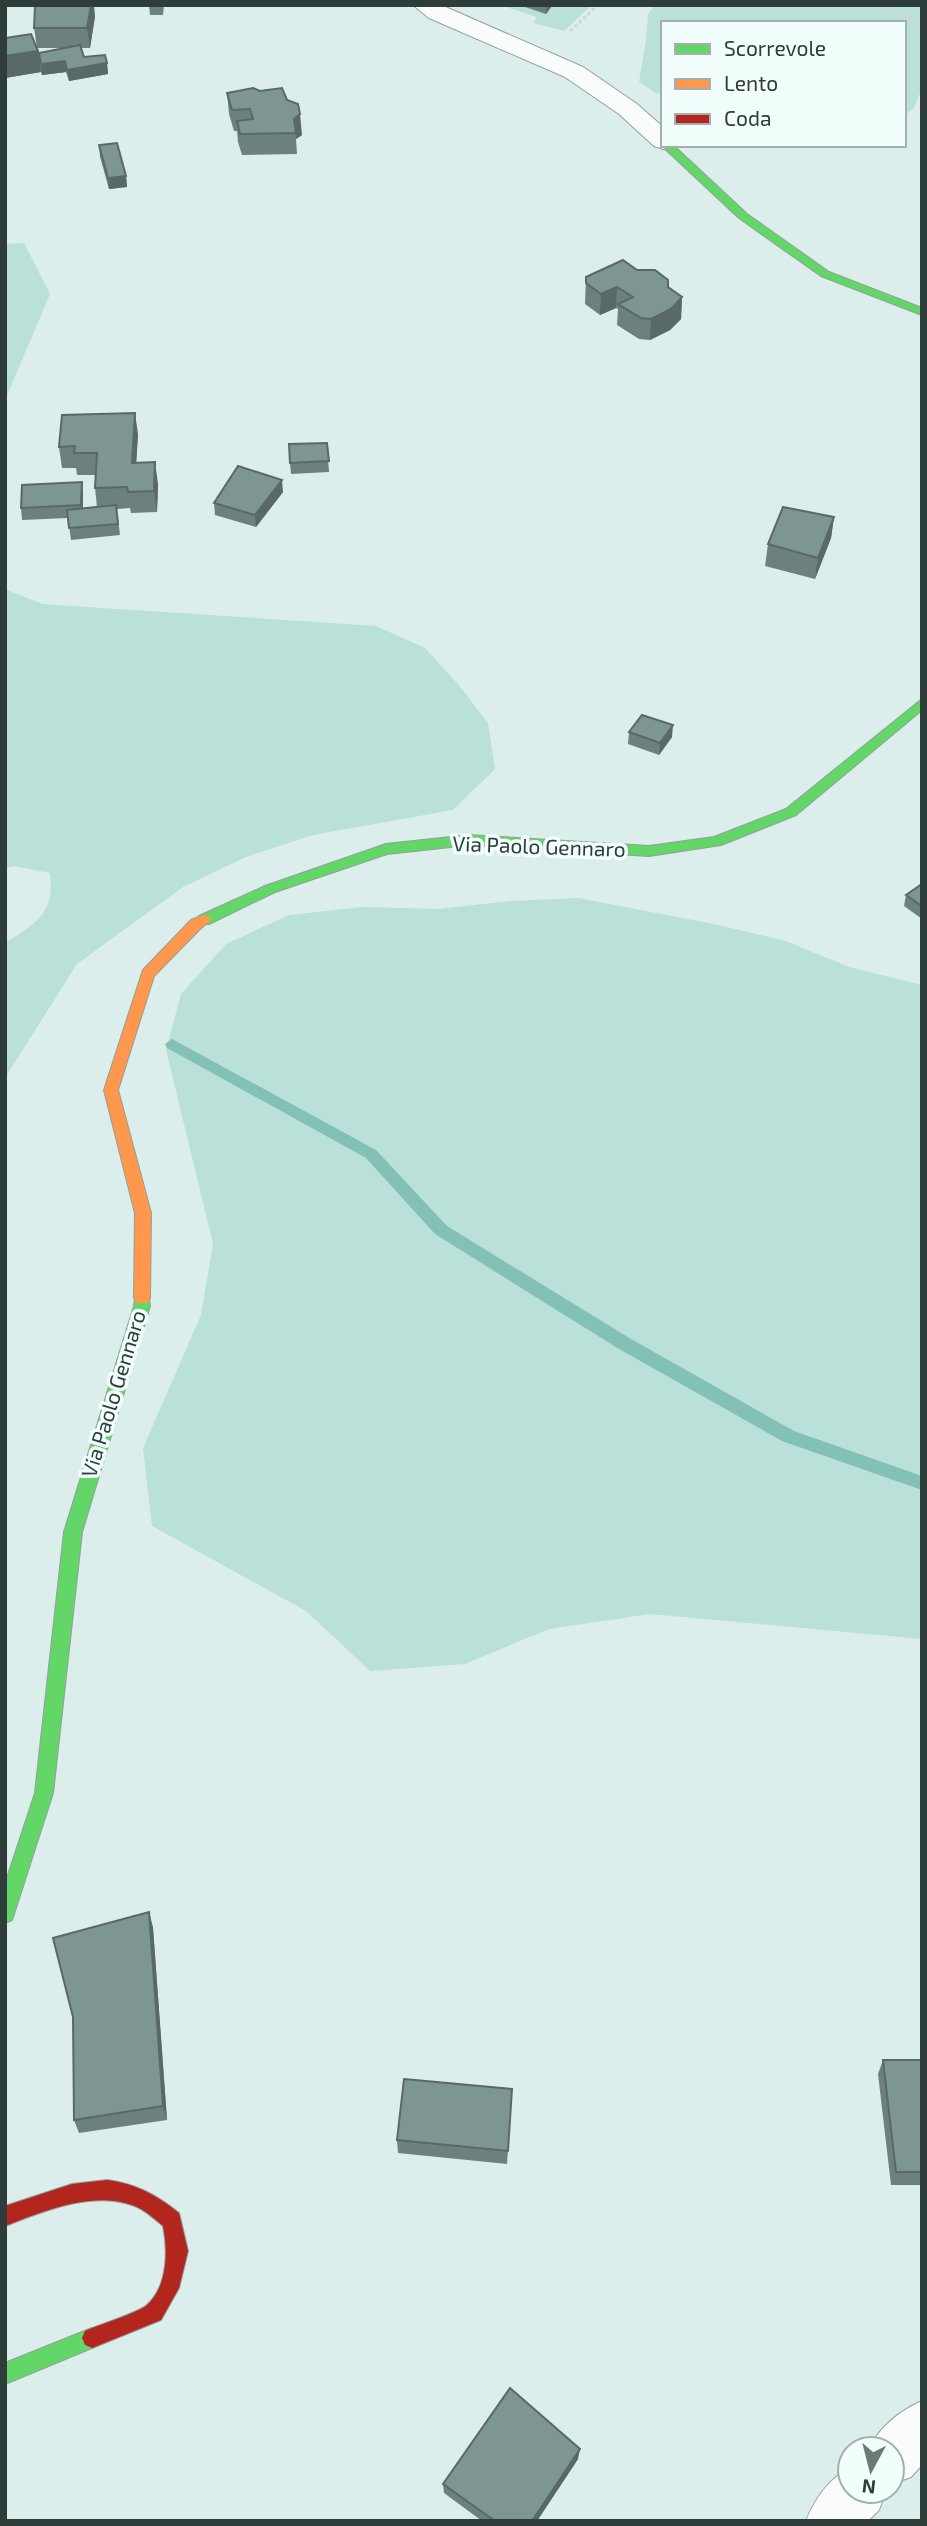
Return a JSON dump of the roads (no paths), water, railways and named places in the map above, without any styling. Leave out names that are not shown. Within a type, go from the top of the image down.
[{"type":"street","points":[[425,5],[437,13],[574,72],[628,109],[661,139]]},
{"type":"street","points":[[669,147],[743,216],[825,274],[922,312]]},
{"type":"street","name":"Via Paolo Gennaro","points":[[5,1914],[44,1793],[73,1532],[142,1306],[143,1213],[111,1090],[148,974],[195,924],[270,889],[386,849],[469,840],[649,851],[716,842],[791,812],[922,703]]},
{"type":"street","points":[[5,2216],[61,2195],[104,2191],[139,2198],[172,2220],[178,2251],[169,2288],[154,2313],[5,2374]]},
{"type":"street","points":[[906,2444],[922,2427]]},
{"type":"street","points":[[832,2521],[847,2505]]},
{"type":"waterway","points":[[172,1044],[371,1154],[441,1230],[625,1344],[788,1436],[922,1483]]}]
